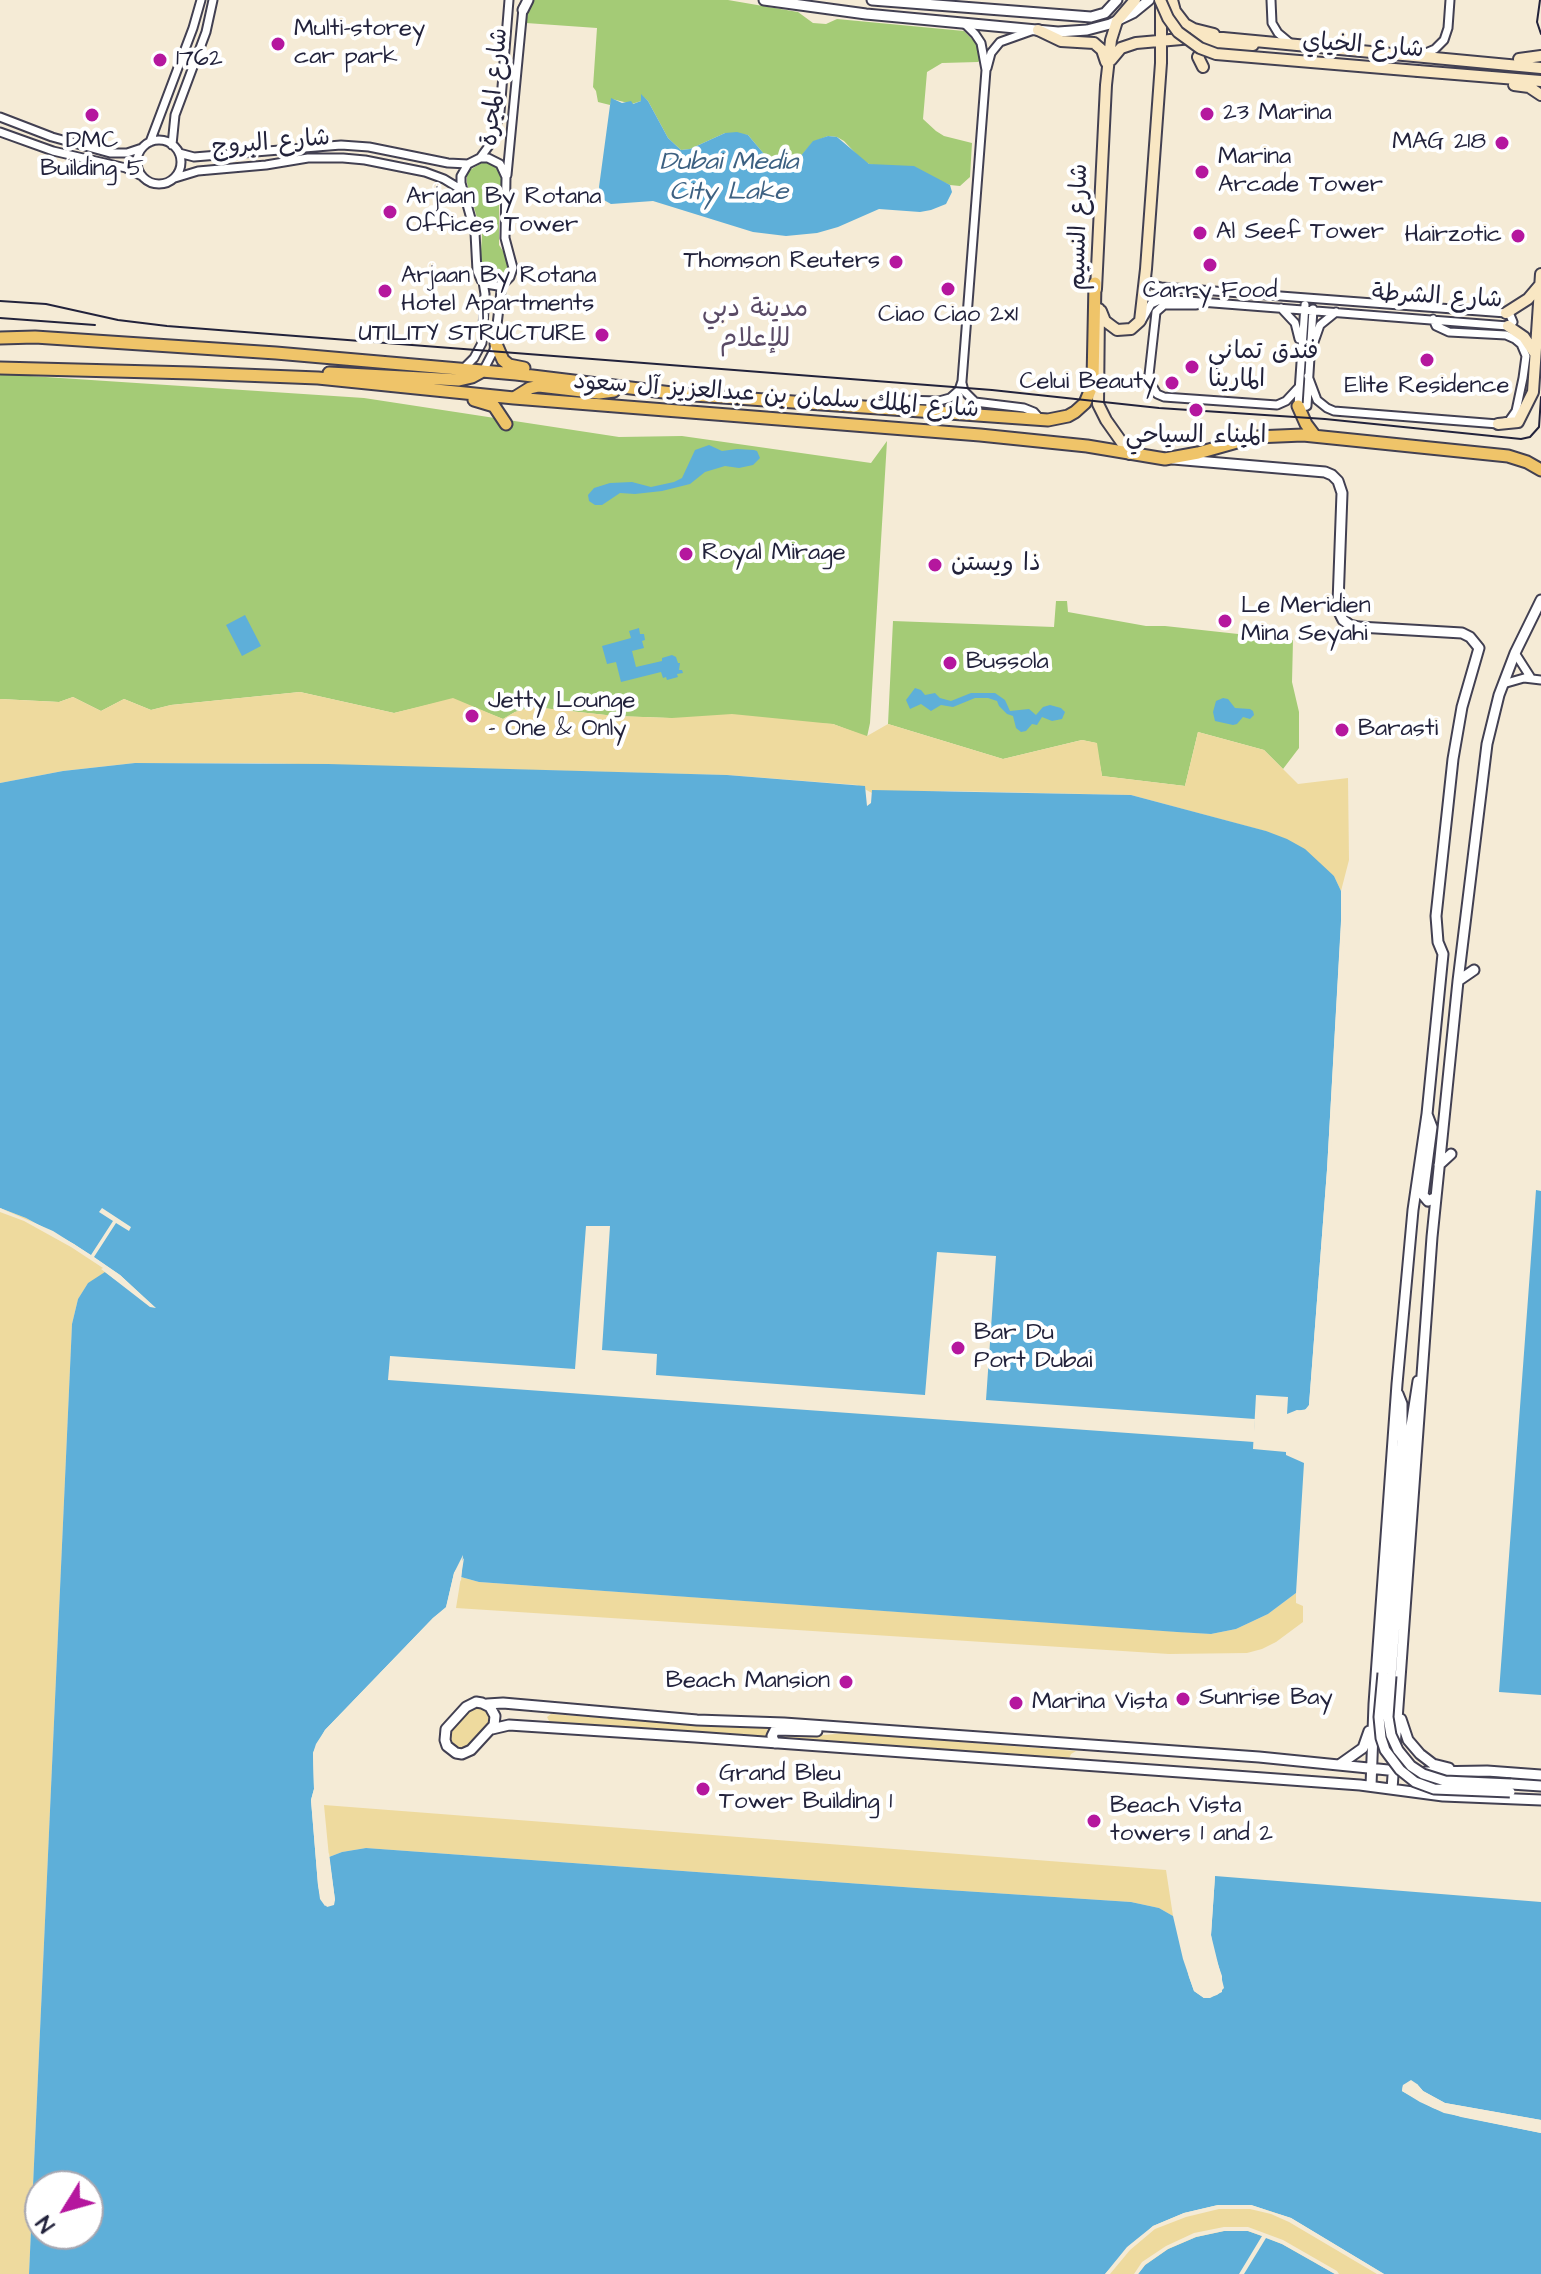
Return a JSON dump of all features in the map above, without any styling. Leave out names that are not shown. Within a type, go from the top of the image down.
[{"type":"main road","name":"شارع النسيم","points":[[1130,454],[1098,404],[1099,308],[1095,283],[1112,35],[1117,21],[1135,0]]},
{"type":"main road","points":[[1099,308],[1105,321],[1117,330],[1131,329],[1140,321],[1159,93],[1160,0]]},
{"type":"main road","name":"شارع الخياي","points":[[1160,0],[1178,32],[1200,48],[1216,54],[1541,81]]},
{"type":"main road","points":[[1172,0],[1175,11],[1185,24],[1223,38]]},
{"type":"main road","points":[[1036,30],[1061,41],[1097,45],[1109,67]]},
{"type":"main road","name":"شارع الخياي","points":[[1130,44],[1223,38],[1541,68]]},
{"type":"main road","points":[[1203,67],[1198,57],[1206,46],[1237,47],[1267,42]]},
{"type":"main road","points":[[1109,67],[1117,51],[1130,44],[1149,48],[1155,53],[1159,93]]},
{"type":"main road","points":[[1498,62],[1541,56]]},
{"type":"main road","points":[[1473,75],[1493,83],[1529,87],[1541,95]]},
{"type":"main road","points":[[1498,424],[1518,422],[1533,392],[1529,376],[1535,353],[1541,274]]},
{"type":"main road","points":[[1044,420],[1075,412],[1085,403],[1090,391],[1093,380],[1095,283]]},
{"type":"main road","points":[[1506,313],[1528,299],[1540,284]]},
{"type":"main road","points":[[1508,326],[1524,337],[1535,353]]},
{"type":"main road","points":[[0,331],[35,337]]},
{"type":"main road","name":"شارع الملك سلمان بن عبدالعزيز آل سعود","points":[[0,338],[35,337],[276,353],[483,371],[680,394],[1044,420]]},
{"type":"main road","points":[[496,344],[499,354],[509,365],[549,373],[562,380]]},
{"type":"main road","name":"شارع الملك سلمان بن عبدالعزيز آل سعود","points":[[0,368],[318,378],[514,398],[875,425],[1087,446],[1165,459],[1255,437],[1315,436],[1501,455],[1527,462],[1541,470]]},
{"type":"main road","points":[[318,378],[332,373],[459,380],[483,371]]},
{"type":"main road","points":[[514,398],[539,386],[599,393],[622,388]]},
{"type":"main road","points":[[447,391],[490,404],[506,424]]},
{"type":"main road","points":[[1298,406],[1307,428],[1315,436]]},
{"type":"main road","points":[[1527,462],[1541,458]]},
{"type":"street","points":[[0,117],[52,137],[110,153],[127,153],[142,148],[150,142],[201,0]]},
{"type":"street","points":[[172,145],[175,115],[206,32],[213,0]]},
{"type":"street","name":"شارع المجرة","points":[[480,158],[491,143],[500,112],[509,0]]},
{"type":"street","points":[[764,0],[866,14],[1058,32],[1102,27],[1133,13],[1149,0]]},
{"type":"street","points":[[872,0],[1091,17],[1105,13],[1117,0]]},
{"type":"street","points":[[1271,0],[1272,23],[1278,33],[1292,44]]},
{"type":"street","points":[[1421,55],[1435,49],[1444,40],[1450,0]]},
{"type":"street","name":"شارع المجرة","points":[[503,284],[513,268],[505,238],[506,177],[525,3]]},
{"type":"street","points":[[964,23],[981,43],[986,70]]},
{"type":"street","points":[[891,408],[902,400],[939,401],[950,398],[959,390],[986,70],[991,53],[1000,42],[1036,30]]},
{"type":"street","points":[[0,132],[53,151],[126,168],[154,184],[175,178],[181,164],[179,153],[165,141],[150,142]]},
{"type":"street","name":"شارع البروج","points":[[179,153],[194,157],[341,145],[468,164]]},
{"type":"street","points":[[142,148],[137,165],[142,176]]},
{"type":"street","name":"شارع البروج","points":[[175,178],[198,171],[308,158],[343,158],[425,172],[462,190]]},
{"type":"street","points":[[463,369],[482,343],[485,294],[477,271],[473,222],[462,190],[461,176],[468,164],[488,158],[500,164],[506,177]]},
{"type":"street","name":"شارع الشرطة","points":[[1140,321],[1151,304],[1159,299],[1508,326],[1513,319],[1506,313],[1161,287],[1145,278]]},
{"type":"street","points":[[481,280],[492,285],[503,284],[496,344],[491,360],[483,371]]},
{"type":"street","points":[[1309,310],[1307,406],[1298,406],[1310,298]]},
{"type":"street","points":[[1204,302],[1197,305],[1164,305],[1156,312],[1149,375],[1157,394],[1277,405],[1286,401],[1299,387]]},
{"type":"street","points":[[1281,308],[1297,327],[1301,363]]},
{"type":"street","points":[[1310,355],[1318,327],[1336,312]]},
{"type":"street","points":[[1308,376],[1317,400],[1334,411],[1498,424],[1509,421],[1529,376],[1521,344],[1506,335],[1449,332],[1436,326],[1433,319]]},
{"type":"street","points":[[962,381],[964,391],[975,402],[1024,408],[1044,420]]},
{"type":"street","points":[[1165,459],[1332,475],[1342,493],[1338,608],[1343,620],[1355,626],[1462,633],[1479,648],[1462,707],[1453,759],[1436,916],[1438,942],[1443,954],[1394,1391],[1371,1786]]},
{"type":"street","points":[[1392,1789],[1436,1197],[1487,744],[1503,684],[1541,600]]},
{"type":"street","points":[[1515,653],[1531,678]]},
{"type":"street","points":[[1503,684],[1516,679],[1541,680]]},
{"type":"street","points":[[1458,981],[1474,970]]},
{"type":"street","points":[[1427,1114],[1432,1127],[1423,1195],[1428,1201],[1436,1197]]},
{"type":"street","points":[[1439,1165],[1451,1154]]},
{"type":"street","points":[[1387,1674],[1409,1439],[1417,1383],[1423,1375]]},
{"type":"street","points":[[1394,1391],[1402,1404],[1402,1441],[1387,1674],[1391,1735],[1411,1766],[1423,1774],[1445,1781],[1541,1794]]},
{"type":"street","points":[[1422,1400],[1431,1391]]},
{"type":"street","points":[[1412,1524],[1420,1539]]},
{"type":"street","points":[[1374,1585],[1381,1598]]},
{"type":"street","points":[[1541,1775],[1394,1770],[1259,1757],[697,1720],[503,1703],[476,1702],[466,1707],[449,1724],[445,1734],[445,1740],[456,1753],[467,1753],[492,1729],[504,1725],[1071,1763],[1371,1786],[1443,1796],[1541,1800]]},
{"type":"street","points":[[487,1704],[495,1716],[492,1729]]},
{"type":"street","points":[[1339,1765],[1359,1752],[1365,1744],[1374,1704]]},
{"type":"street","points":[[544,1727],[541,1717],[544,1712],[573,1710]]},
{"type":"street","points":[[1399,1710],[1404,1731],[1420,1754],[1433,1764],[1464,1772]]},
{"type":"street","points":[[775,1743],[772,1736],[775,1730],[826,1732],[839,1727]]},
{"type":"street","points":[[707,1747],[721,1740]]},
{"type":"street","points":[[805,1745],[816,1755]]},
{"type":"street","points":[[1071,1763],[1060,1756],[1060,1751],[1093,1752],[1096,1747]]},
{"type":"street","points":[[1511,1788],[1541,1786]]},
{"type":"green space","points":[[530,0],[728,0],[798,12],[813,23],[826,24],[837,19],[964,31],[979,46],[983,58],[978,62],[942,63],[927,72],[923,119],[944,136],[972,143],[970,177],[960,186],[950,185],[934,178],[869,164],[844,141],[828,136],[813,142],[785,171],[775,167],[748,135],[725,133],[681,150],[668,138],[648,101],[641,95],[641,101],[632,104],[612,99],[610,105],[598,102],[593,87],[597,28],[526,23]]},
{"type":"green space","points":[[483,162],[496,168],[502,185],[499,245],[507,257],[508,272],[497,282],[482,273],[480,267],[482,235],[467,183],[470,170]]},
{"type":"green space","points":[[0,374],[364,398],[619,437],[682,436],[871,463],[887,441],[867,737],[833,724],[615,716],[533,707],[503,719],[453,699],[394,713],[300,692],[171,705],[151,710],[124,699],[101,711],[73,697],[59,702],[0,699]]},
{"type":"green space","points":[[1056,601],[1067,601],[1068,612],[1146,626],[1293,640],[1292,682],[1299,712],[1299,748],[1283,769],[1264,750],[1198,732],[1185,786],[1102,776],[1096,743],[1082,740],[1003,759],[888,724],[893,621],[1054,627]]},
{"type":"sand","points":[[300,692],[394,713],[453,698],[503,719],[533,707],[615,716],[672,718],[732,714],[833,724],[867,736],[888,724],[1003,759],[1082,740],[1097,743],[1102,776],[1185,786],[1198,732],[1264,750],[1298,784],[1348,778],[1349,860],[1341,891],[1334,876],[1265,831],[1131,795],[950,791],[872,793],[857,785],[727,775],[258,763],[135,763],[63,771],[0,783],[0,699],[59,702],[73,697],[101,711],[124,699],[151,710],[171,705]]},
{"type":"sand","points":[[0,1208],[26,1218],[120,1275],[88,1283],[78,1299],[72,1324],[34,2170],[24,2170],[24,2250],[30,2250],[29,2274],[0,2274]]},
{"type":"sand","points":[[461,1577],[479,1582],[1211,1634],[1236,1629],[1268,1614],[1296,1593],[1296,1603],[1303,1606],[1303,1622],[1276,1642],[1247,1653],[1169,1654],[456,1608]]},
{"type":"sand","points":[[473,1706],[486,1707],[493,1720],[468,1750],[458,1749],[450,1742],[450,1729]]},
{"type":"sand","points":[[551,1714],[710,1726],[775,1727],[769,1739],[550,1723],[547,1717]]},
{"type":"sand","points":[[780,1732],[845,1733],[1076,1751],[1068,1761],[776,1739]]},
{"type":"sand","points":[[324,1805],[1166,1870],[1173,1916],[1159,1908],[1131,1902],[366,1848],[329,1857]]},
{"type":"sand","points":[[1218,2205],[1272,2210],[1384,2274],[1335,2274],[1318,2264],[1145,2265],[1138,2274],[1105,2274],[1153,2226]]},
{"type":"water","name":"Dubai Media City Lake","points":[[641,94],[668,138],[681,150],[725,133],[737,132],[748,135],[775,167],[785,171],[813,141],[828,136],[837,137],[869,164],[914,166],[950,185],[952,192],[946,204],[931,210],[879,209],[838,227],[786,236],[753,232],[653,201],[611,204],[602,199],[599,187],[611,98],[633,104],[641,101]]},
{"type":"water","points":[[709,445],[722,451],[754,450],[760,458],[753,465],[739,468],[725,466],[705,472],[690,484],[662,491],[620,493],[602,505],[589,501],[588,495],[594,488],[610,483],[632,482],[651,487],[674,482],[682,478],[695,450]]},
{"type":"water","points":[[245,615],[261,646],[242,656],[226,625]]},
{"type":"water","points":[[639,628],[645,640],[642,641],[644,648],[632,651],[636,667],[662,661],[662,658],[672,655],[680,663],[679,670],[683,673],[667,680],[661,672],[621,682],[616,662],[607,664],[602,646],[631,638],[629,631]]},
{"type":"water","points":[[915,688],[925,695],[935,693],[951,701],[971,693],[995,693],[1005,700],[1010,711],[1029,709],[1036,715],[1043,707],[1050,705],[1065,712],[1062,719],[1052,721],[1042,717],[1037,725],[1032,724],[1021,732],[1016,728],[1013,716],[1007,714],[997,701],[988,698],[975,698],[953,707],[941,705],[931,711],[921,704],[910,709],[906,700]]},
{"type":"water","points":[[1228,699],[1235,708],[1250,709],[1254,715],[1250,719],[1243,717],[1233,725],[1215,721],[1213,712],[1216,701]]},
{"type":"water","points":[[135,763],[328,764],[727,775],[865,786],[867,806],[871,803],[872,790],[1131,795],[1287,839],[1305,849],[1334,876],[1341,891],[1341,925],[1309,1405],[1304,1411],[1287,1414],[1288,1397],[1256,1395],[1253,1449],[1286,1452],[1286,1455],[1304,1463],[1296,1593],[1268,1614],[1236,1629],[1211,1634],[479,1582],[461,1577],[464,1558],[454,1573],[446,1607],[325,1730],[313,1753],[314,1789],[311,1800],[320,1899],[325,1906],[335,1900],[329,1857],[366,1848],[1131,1902],[1159,1908],[1173,1916],[1194,1991],[1204,1998],[1222,1992],[1222,1976],[1211,1935],[1215,1876],[1541,1902],[1541,2120],[1445,2103],[1423,2091],[1417,2084],[1403,2085],[1402,2091],[1444,2113],[1541,2133],[1541,2274],[1384,2274],[1291,2218],[1251,2205],[1218,2205],[1184,2213],[1153,2226],[1105,2274],[29,2274],[30,2250],[104,2250],[104,2170],[34,2170],[72,1324],[78,1299],[88,1283],[105,1272],[155,1308],[120,1275],[74,1244],[0,1208],[0,783],[63,771]]},
{"type":"water","points":[[1536,1190],[1541,1191],[1541,1695],[1499,1692]]},
{"type":"water","points":[[1224,2231],[1248,2231],[1262,2236],[1335,2274],[1138,2274],[1145,2265],[1168,2249],[1196,2237]]},
{"type":"pier","points":[[1343,885],[1345,925],[1339,1038],[1313,1406],[1311,1412],[1291,1415],[1295,1411],[1308,1409],[1309,1405],[1327,1170]]},
{"type":"pier","points":[[0,1208],[53,1231],[91,1255],[113,1221],[99,1212],[102,1208],[131,1227],[129,1231],[116,1223],[94,1257],[120,1275],[156,1308],[150,1307],[103,1268],[71,1247],[24,1221],[0,1212]]},
{"type":"pier","points":[[586,1226],[610,1226],[602,1350],[657,1354],[656,1375],[925,1395],[937,1252],[996,1256],[986,1400],[1255,1419],[1254,1442],[388,1380],[390,1356],[575,1369]]},
{"type":"pier","points":[[463,1555],[461,1581],[458,1574],[449,1610],[328,1733],[319,1746],[315,1800],[322,1885],[324,1898],[329,1903],[325,1857],[329,1853],[335,1900],[334,1905],[327,1907],[321,1899],[318,1885],[311,1800],[316,1744],[325,1730],[446,1608],[454,1573]]},
{"type":"pier","points":[[1211,1876],[1215,1876],[1211,1935],[1224,1988],[1217,1995],[1204,1998],[1194,1991],[1189,1977],[1173,1910],[1197,1989],[1205,1994],[1215,1992],[1220,1983],[1207,1935]]},
{"type":"pier","points":[[1411,2080],[1445,2103],[1541,2120],[1541,2124],[1444,2106],[1421,2095],[1411,2085],[1407,2087],[1408,2091],[1435,2105],[1541,2129],[1541,2133],[1461,2117],[1433,2108],[1402,2091],[1403,2085]]},
{"type":"pier","points":[[1218,2205],[1251,2205],[1291,2218],[1384,2274],[1377,2274],[1271,2214],[1250,2209],[1219,2209],[1155,2229],[1130,2250],[1110,2274],[1105,2274],[1127,2247],[1153,2226],[1184,2213]]},
{"type":"pier","points":[[1224,2227],[1248,2227],[1283,2240],[1339,2274],[1266,2238],[1244,2274],[1239,2274],[1262,2236],[1248,2231],[1224,2231],[1196,2237],[1168,2249],[1134,2274],[1142,2262],[1166,2246],[1194,2233]]},
{"type":"tram line","points":[[1540,0],[1537,22],[1541,34]]},
{"type":"tram line","points":[[0,301],[46,304],[118,320],[167,326],[992,390],[1159,408],[1325,419],[1521,439],[1530,437],[1539,427],[1541,397]]},
{"type":"tram line","points":[[0,318],[95,325]]},
{"type":"place","name":"Multi-storey car park","points":[[278,44]]},
{"type":"place","name":"1762","points":[[160,60]]},
{"type":"place","name":"23 Marina","points":[[1207,114]]},
{"type":"place","name":"DMC Building 5","points":[[92,115]]},
{"type":"place","name":"MAG 218","points":[[1502,143]]},
{"type":"place","name":"Marina Arcade Tower","points":[[1202,172]]},
{"type":"place","name":"Arjaan By Rotana Offices Tower","points":[[390,212]]},
{"type":"place","name":"Al Seef Tower","points":[[1200,233]]},
{"type":"place","name":"Hairzotic","points":[[1518,236]]},
{"type":"place","name":"Thomson Reuters","points":[[896,262]]},
{"type":"place","name":"Carry Food","points":[[1210,265]]},
{"type":"place","name":"Ciao Ciao 2x1","points":[[948,289]]},
{"type":"place","name":"Arjaan By Rotana Hotel Apartments","points":[[385,291]]},
{"type":"place","name":"UTILITY STRUCTURE","points":[[602,335]]},
{"type":"place","name":"Elite Residence","points":[[1427,360]]},
{"type":"place","name":"فندق تماني المارينا","points":[[1192,367]]},
{"type":"place","name":"Celui Beauty","points":[[1172,383]]},
{"type":"place","name":"الميناء السياحي","points":[[1196,410]]},
{"type":"place","name":"Royal Mirage","points":[[686,554]]},
{"type":"place","name":"ذا ويستن","points":[[935,565]]},
{"type":"place","name":"Le Meridien Mina Seyahi","points":[[1225,621]]},
{"type":"place","name":"Bussola","points":[[950,663]]},
{"type":"place","name":"Jetty Lounge - One & Only","points":[[472,716]]},
{"type":"place","name":"Barasti","points":[[1342,730]]},
{"type":"place","name":"Bar Du Port Dubai","points":[[958,1348]]},
{"type":"place","name":"Beach Mansion","points":[[846,1682]]},
{"type":"place","name":"Sunrise Bay","points":[[1183,1699]]},
{"type":"place","name":"Marina Vista","points":[[1016,1703]]},
{"type":"place","name":"Grand Bleu Tower Building 1","points":[[703,1789]]},
{"type":"place","name":"Beach Vista towers 1 and 2","points":[[1094,1821]]},
{"type":"district","name":"مدينة دبي للإعلام","points":[[755,326]]}]
